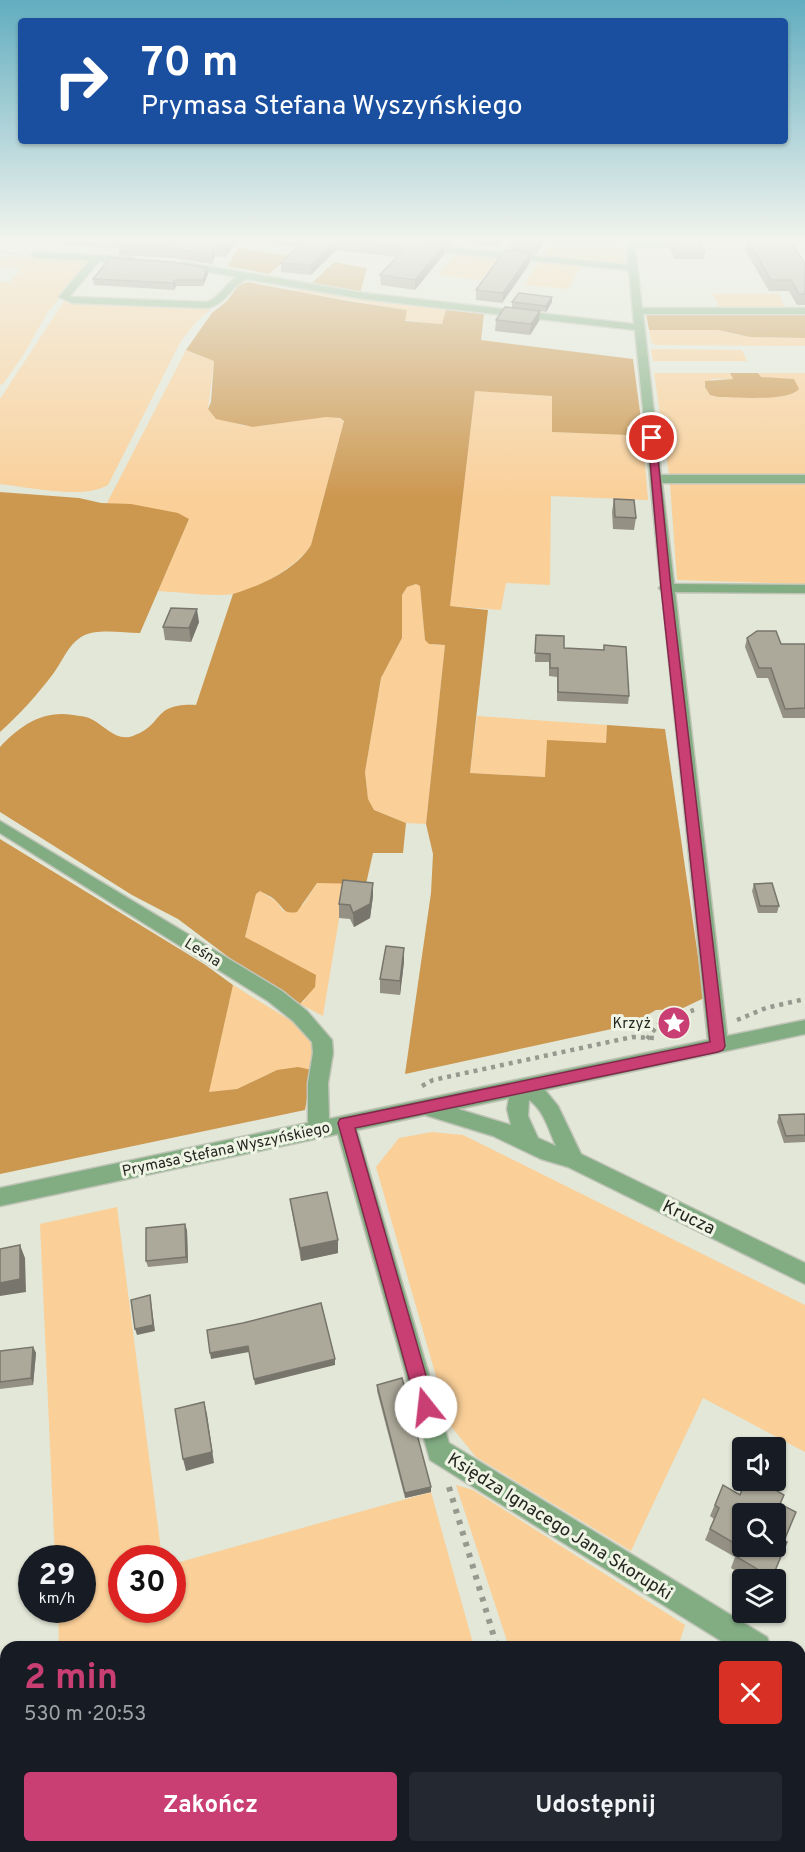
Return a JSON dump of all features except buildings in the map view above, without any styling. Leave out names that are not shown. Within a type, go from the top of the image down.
[{"type":"street","points":[[635,327],[640,328],[666,588],[718,1046]]},
{"type":"street","points":[[656,479],[805,479]]},
{"type":"street","points":[[666,588],[805,589]]},
{"type":"street","name":"Leśna","points":[[0,826],[275,996],[300,1016],[322,1040],[323,1053],[318,1083],[320,1129]]},
{"type":"street","name":"Prymasa Stefana Wyszyńskiego","points":[[0,1197],[320,1129],[422,1098],[524,1086],[805,1027]]},
{"type":"street","points":[[531,1145],[516,1111],[518,1098],[524,1086],[543,1099],[573,1160]]},
{"type":"street","name":"Krucza","points":[[422,1098],[555,1156],[573,1160],[805,1274]]},
{"type":"street","name":"Księdza Ignacego Jana Skorupki","points":[[345,1123],[439,1452],[747,1641]]},
{"type":"path","points":[[716,1023],[736,1021],[766,1008],[805,999]]},
{"type":"path","points":[[644,1045],[655,1024],[662,1019],[703,1006]]},
{"type":"path","points":[[740,1012],[747,1016],[765,1017]]},
{"type":"path","points":[[422,1098],[433,1080],[632,1036],[657,1038]]},
{"type":"path","points":[[439,1452],[495,1641]]},
{"type":"shaded area","points":[[0,327],[39,327],[24,354],[0,385]]},
{"type":"shaded area","points":[[47,327],[192,327],[181,341],[108,485],[85,492],[70,492],[0,484],[0,399]]},
{"type":"shaded area","points":[[202,327],[482,327],[481,340],[633,359],[642,427],[627,426],[628,435],[552,432],[552,396],[475,391],[450,606],[488,610],[470,773],[545,777],[547,740],[606,743],[607,725],[665,729],[704,998],[681,1009],[656,1010],[630,1025],[405,1074],[431,893],[433,854],[426,824],[445,645],[429,644],[425,640],[420,586],[416,584],[407,587],[402,595],[402,638],[381,678],[365,772],[368,799],[374,810],[406,823],[403,853],[373,853],[366,884],[317,883],[297,912],[285,911],[273,899],[260,891],[256,894],[245,937],[316,975],[315,987],[300,1004],[239,965],[178,919],[132,895],[0,812],[0,747],[15,732],[42,717],[62,714],[87,717],[116,735],[127,737],[143,731],[172,707],[196,705],[233,594],[276,576],[296,562],[311,545],[344,421],[340,418],[326,417],[253,427],[216,419],[208,409],[211,402],[214,361],[186,350]]},
{"type":"shaded area","points":[[649,327],[805,327],[805,338],[750,337],[718,330],[649,330]]},
{"type":"shaded area","points":[[649,330],[718,330],[769,338],[805,338],[805,346],[657,345],[652,344]]},
{"type":"shaded area","points":[[186,350],[214,361],[208,409],[232,422],[258,426],[324,416],[344,421],[311,545],[297,561],[276,576],[243,592],[206,595],[158,591],[189,519],[107,503]]},
{"type":"shaded area","points":[[651,350],[742,350],[747,361],[653,361]]},
{"type":"shaded area","points":[[654,373],[730,373],[733,379],[712,379],[704,385],[710,395],[772,397],[774,379],[761,377],[758,373],[805,373],[805,474],[669,474]]},
{"type":"shaded area","points":[[730,373],[758,373],[761,377],[794,379],[799,389],[784,396],[774,397],[710,395],[705,387],[705,381],[733,379]]},
{"type":"shaded area","points":[[475,390],[553,396],[552,432],[628,435],[627,426],[642,427],[648,500],[551,496],[550,585],[506,583],[501,610],[450,606]]},
{"type":"shaded area","points":[[670,484],[805,484],[805,584],[677,580]]},
{"type":"shaded area","points":[[0,492],[131,504],[178,513],[189,519],[140,633],[102,632],[87,634],[76,640],[35,697],[0,732]]},
{"type":"shaded area","points":[[416,584],[420,586],[425,640],[434,645],[445,645],[426,824],[406,823],[374,810],[368,800],[365,772],[381,678],[402,638],[402,595],[407,587]]},
{"type":"shaded area","points":[[477,716],[607,725],[606,743],[545,777],[470,773]]},
{"type":"shaded area","points":[[0,839],[204,964],[233,985],[209,1092],[237,1089],[277,1070],[298,1067],[312,1070],[305,1110],[0,1174]]},
{"type":"shaded area","points":[[317,883],[345,883],[323,1016],[300,1004],[305,1000],[245,937],[256,894],[260,891],[277,902],[283,911],[303,905]]},
{"type":"shaded area","points":[[233,985],[306,1030],[316,1044],[312,1070],[277,1070],[237,1089],[208,1093]]},
{"type":"shaded area","points":[[432,1132],[463,1135],[805,1305],[805,1452],[786,1442],[786,1437],[777,1437],[703,1398],[631,1551],[476,1457],[450,1425],[376,1167],[399,1138]]},
{"type":"shaded area","points":[[117,1207],[160,1545],[108,1545],[108,1623],[186,1623],[186,1560],[431,1492],[472,1641],[59,1641],[58,1623],[96,1623],[96,1545],[54,1545],[40,1224]]},
{"type":"shaded area","points":[[456,1485],[473,1490],[685,1625],[680,1641],[507,1641]]},
{"type":"place","name":"Krzyż","points":[[674,1023]]},
{"type":"route","points":[[426,1407],[345,1123],[718,1046],[666,588],[652,438]]}]
